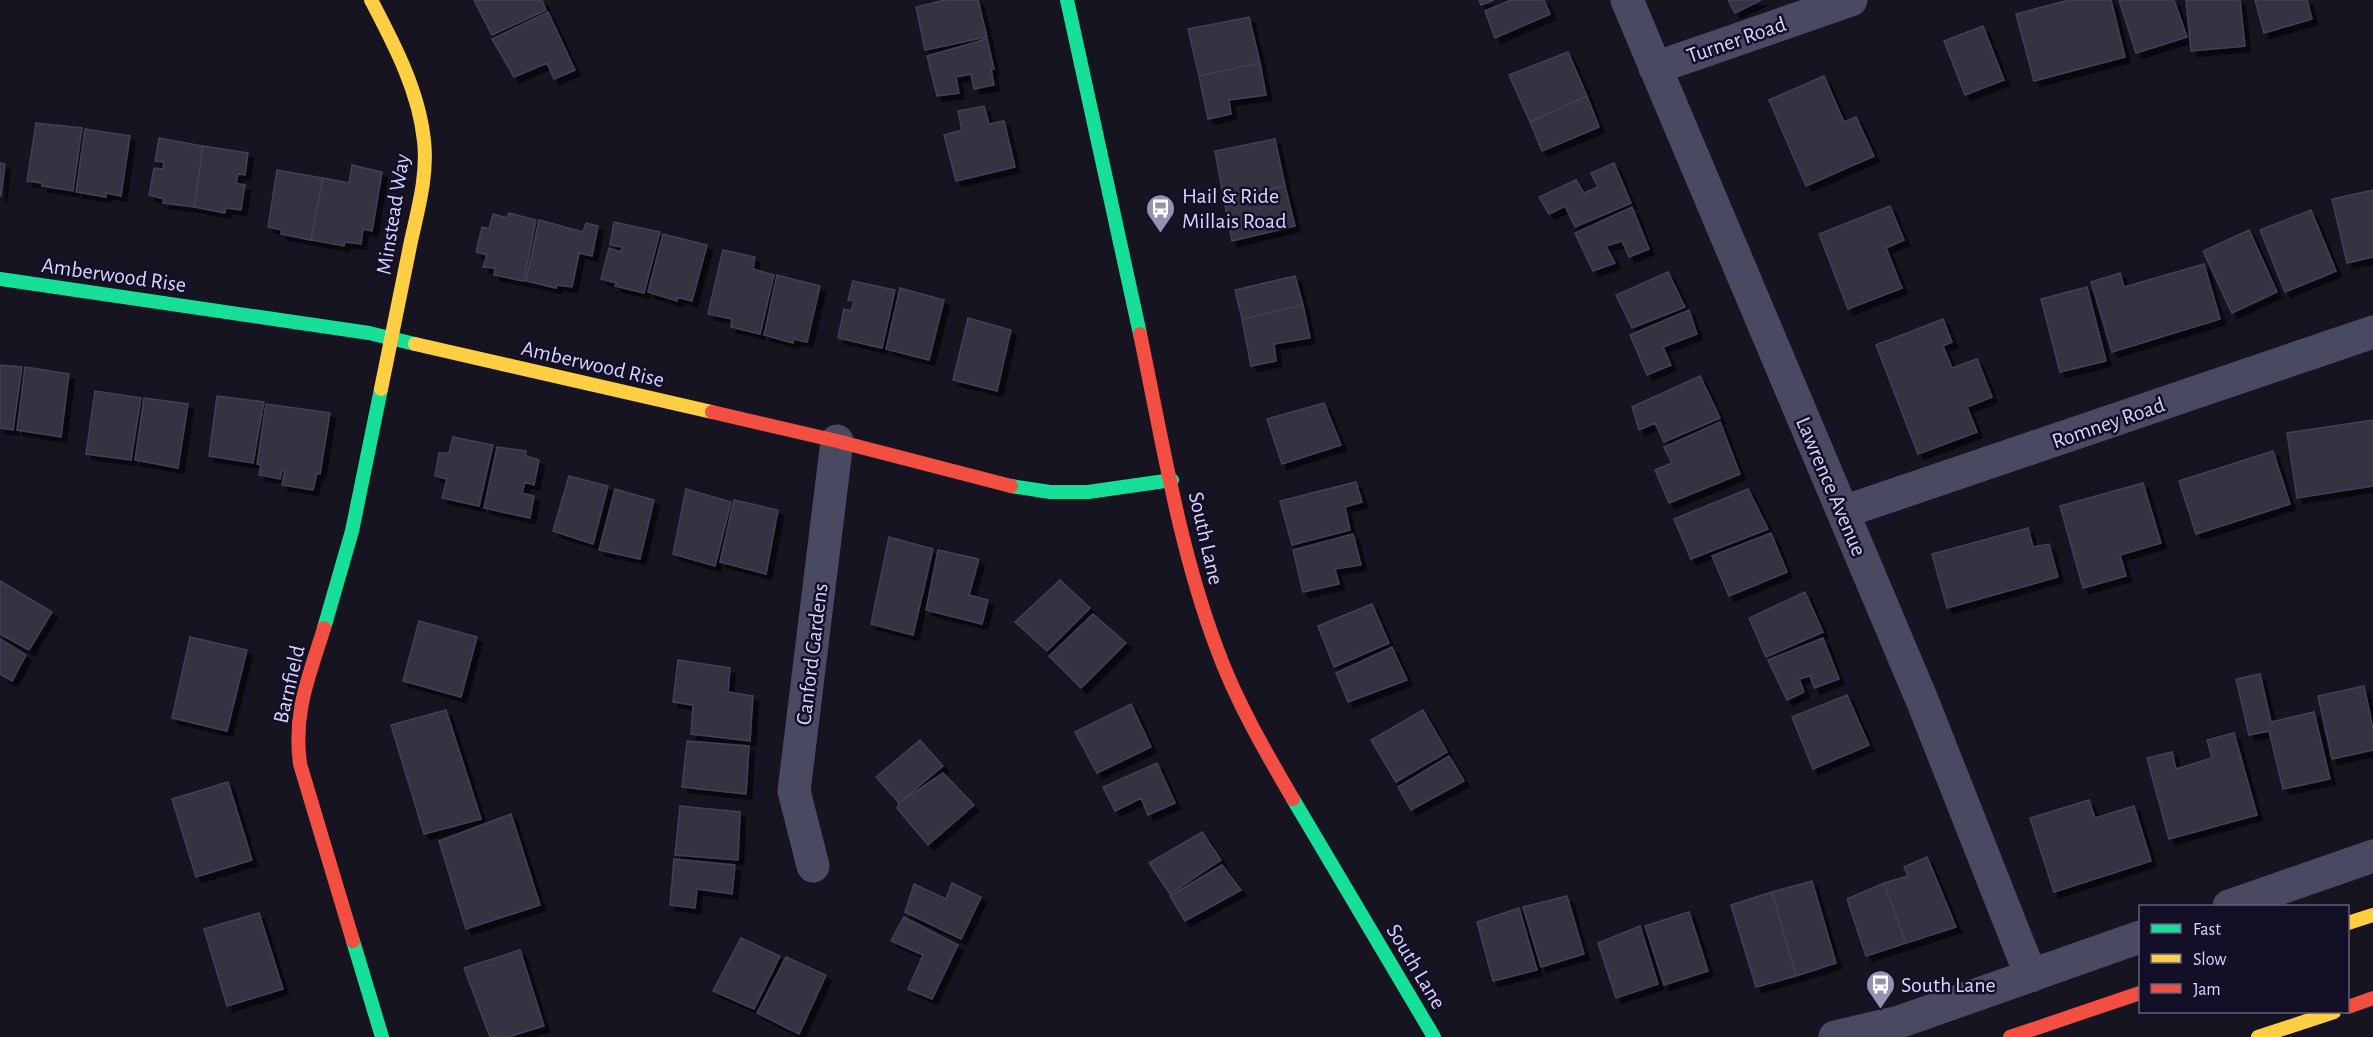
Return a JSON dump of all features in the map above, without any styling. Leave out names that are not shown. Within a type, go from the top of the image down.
[{"type":"main road","name":"Minstead Way","points":[[371,0],[387,30],[410,84],[425,138],[422,188],[390,337]]},
{"type":"main road","name":"South Lane","points":[[1067,0],[1191,570],[1217,650],[1250,723],[1434,1037]]},
{"type":"main road","name":"Amberwood Rise","points":[[0,279],[390,337],[837,441],[1008,485],[1050,492],[1088,492],[1172,480]]},
{"type":"main road","name":"Barnfield","points":[[382,1037],[302,773],[297,742],[302,698],[352,531],[390,337]]},
{"type":"main road","points":[[2349,923],[2373,915]]},
{"type":"main road","points":[[2010,1037],[2139,993]]},
{"type":"main road","points":[[2349,1007],[2373,998]]},
{"type":"main road","points":[[2259,1037],[2328,1013]]},
{"type":"street","name":"Lawrence Avenue","points":[[1626,0],[1922,700],[2031,976]]},
{"type":"street","name":"Turner Road","points":[[1655,68],[1851,0]]},
{"type":"street","name":"Romney Road","points":[[1843,512],[2373,332]]},
{"type":"street","name":"Canford Gardens","points":[[813,866],[794,790],[837,441]]},
{"type":"street","points":[[2232,905],[2373,856]]},
{"type":"street","points":[[1835,1037],[1899,1022],[2139,937]]},
{"type":"building","points":[[474,0],[542,0],[546,10],[492,35]]},
{"type":"building","points":[[945,0],[978,0],[987,37],[925,50],[916,7]]},
{"type":"building","points":[[1479,0],[1494,0],[1481,5]]},
{"type":"building","points":[[1511,0],[1544,0],[1550,14],[1495,38],[1485,11]]},
{"type":"building","points":[[1728,0],[1761,0],[1735,13]]},
{"type":"building","points":[[2069,0],[2111,0],[2125,57],[2034,81],[2016,14]]},
{"type":"building","points":[[2119,0],[2174,0],[2187,37],[2136,53]]},
{"type":"building","points":[[2186,0],[2240,0],[2245,46],[2191,51]]},
{"type":"building","points":[[2255,0],[2307,0],[2312,19],[2264,33]]},
{"type":"building","points":[[548,12],[575,70],[554,79],[547,63],[514,77],[492,39]]},
{"type":"building","points":[[1249,17],[1260,63],[1199,76],[1188,29]]},
{"type":"building","points":[[1983,26],[2004,80],[1965,95],[1944,41]]},
{"type":"building","points":[[987,39],[994,69],[991,69],[994,85],[974,89],[971,74],[956,77],[959,93],[937,96],[927,56]]},
{"type":"building","points":[[1568,52],[1587,96],[1530,122],[1509,75]]},
{"type":"building","points":[[1260,63],[1266,95],[1229,100],[1231,114],[1208,119],[1199,76]]},
{"type":"building","points":[[1824,76],[1844,122],[1856,117],[1874,156],[1806,186],[1769,100]]},
{"type":"building","points":[[1587,96],[1599,127],[1542,151],[1530,122]]},
{"type":"building","points":[[984,106],[989,124],[1004,121],[1015,167],[956,181],[944,135],[962,130],[958,111]]},
{"type":"building","points":[[36,123],[82,128],[73,191],[27,181]]},
{"type":"building","points":[[85,129],[130,136],[121,196],[106,193],[106,197],[76,192]]},
{"type":"building","points":[[159,138],[203,146],[194,207],[163,203],[164,199],[149,195],[154,168],[163,169],[164,162],[155,161]]},
{"type":"building","points":[[1275,139],[1285,186],[1224,200],[1215,151]]},
{"type":"building","points":[[203,146],[248,153],[245,175],[238,174],[236,183],[245,185],[241,210],[226,208],[225,213],[194,207]]},
{"type":"building","points":[[0,163],[5,164],[1,196],[0,196]]},
{"type":"building","points":[[1614,163],[1631,203],[1575,227],[1565,206],[1549,214],[1539,197],[1576,180],[1584,193],[1598,187],[1591,173]]},
{"type":"building","points":[[352,165],[382,172],[372,231],[363,229],[361,244],[345,242],[344,246],[311,240],[323,178],[349,183]]},
{"type":"building","points":[[277,170],[323,178],[311,240],[281,234],[282,230],[268,227]]},
{"type":"building","points":[[1285,186],[1295,226],[1232,241],[1224,200]]},
{"type":"building","points":[[2373,190],[2373,257],[2347,263],[2332,199]]},
{"type":"building","points":[[1890,206],[1904,240],[1886,248],[1902,288],[1848,309],[1819,234]]},
{"type":"building","points":[[1632,207],[1649,249],[1629,257],[1622,241],[1606,246],[1615,263],[1593,271],[1575,233]]},
{"type":"building","points":[[2311,210],[2336,271],[2285,292],[2260,230]]},
{"type":"building","points":[[509,213],[536,220],[524,281],[494,275],[495,268],[483,267],[487,255],[476,252],[482,227],[489,229],[493,214],[507,218]]},
{"type":"building","points":[[539,220],[583,232],[586,223],[598,226],[592,256],[579,253],[572,287],[557,285],[556,288],[526,281]]},
{"type":"building","points":[[614,222],[660,232],[644,293],[615,286],[617,283],[601,279],[609,248],[621,252],[622,247],[610,245]]},
{"type":"building","points":[[2249,230],[2277,292],[2232,313],[2203,251]]},
{"type":"building","points":[[663,234],[707,245],[692,301],[677,297],[677,301],[648,292]]},
{"type":"building","points":[[723,250],[755,257],[753,269],[774,275],[760,334],[731,327],[732,319],[708,314]]},
{"type":"building","points":[[2204,264],[2220,319],[2112,352],[2091,282],[2120,273],[2124,287]]},
{"type":"building","points":[[1668,272],[1685,307],[1632,328],[1616,295]]},
{"type":"building","points":[[777,275],[820,286],[807,342],[794,339],[793,343],[764,335]]},
{"type":"building","points":[[1295,276],[1303,305],[1242,319],[1235,290]]},
{"type":"building","points":[[853,281],[895,290],[882,348],[838,338],[844,309],[851,311],[854,301],[848,300]]},
{"type":"building","points":[[2087,287],[2106,361],[2060,372],[2041,299]]},
{"type":"building","points":[[900,288],[944,300],[929,360],[886,349]]},
{"type":"building","points":[[1303,305],[1310,338],[1274,344],[1276,361],[1251,366],[1242,319]]},
{"type":"building","points":[[1689,310],[1697,334],[1663,347],[1671,365],[1647,375],[1630,335]]},
{"type":"building","points":[[968,318],[1011,330],[997,391],[953,380]]},
{"type":"building","points":[[1943,319],[1952,342],[1943,346],[1952,368],[1977,359],[1992,397],[1967,407],[1977,432],[1918,454],[1876,345]]},
{"type":"building","points":[[0,365],[22,367],[13,430],[0,428]]},
{"type":"building","points":[[25,367],[69,374],[61,437],[17,430]]},
{"type":"building","points":[[1700,376],[1720,418],[1664,442],[1655,423],[1639,430],[1632,407]]},
{"type":"building","points":[[95,391],[141,398],[131,460],[86,454]]},
{"type":"building","points":[[217,396],[264,402],[253,463],[209,456]]},
{"type":"building","points":[[144,398],[188,404],[178,468],[135,460]]},
{"type":"building","points":[[1324,403],[1341,445],[1282,464],[1267,419]]},
{"type":"building","points":[[266,404],[330,413],[320,474],[317,473],[313,490],[282,485],[285,470],[282,470],[280,479],[259,475],[261,465],[257,464]]},
{"type":"building","points":[[2373,420],[2373,486],[2297,498],[2287,433]]},
{"type":"building","points":[[1720,422],[1740,474],[1669,503],[1655,470],[1672,463],[1664,447]]},
{"type":"building","points":[[453,437],[493,445],[479,506],[442,498],[447,479],[435,476],[439,453],[449,453]]},
{"type":"building","points":[[497,447],[526,451],[526,456],[539,460],[534,485],[525,482],[522,493],[534,496],[530,518],[484,508]]},
{"type":"building","points":[[2273,451],[2290,504],[2196,534],[2179,481]]},
{"type":"building","points":[[569,476],[608,486],[593,544],[553,531]]},
{"type":"building","points":[[1356,482],[1362,502],[1345,507],[1350,530],[1292,545],[1280,501]]},
{"type":"building","points":[[2143,483],[2161,543],[2120,555],[2126,576],[2083,588],[2060,506]]},
{"type":"building","points":[[615,489],[654,500],[640,559],[599,550]]},
{"type":"building","points":[[686,489],[731,502],[715,566],[673,554]]},
{"type":"building","points":[[1748,489],[1768,529],[1691,559],[1674,519]]},
{"type":"building","points":[[734,500],[778,510],[766,574],[720,562]]},
{"type":"building","points":[[2028,528],[2033,547],[2049,544],[2058,577],[1947,608],[1932,554]]},
{"type":"building","points":[[1771,533],[1787,572],[1729,596],[1712,556]]},
{"type":"building","points":[[1353,534],[1361,565],[1335,569],[1339,584],[1303,592],[1293,550]]},
{"type":"building","points":[[889,537],[933,549],[913,635],[871,624]]},
{"type":"building","points":[[938,550],[979,559],[969,595],[988,600],[982,624],[926,610]]},
{"type":"building","points":[[1060,580],[1090,608],[1047,651],[1015,622]]},
{"type":"building","points":[[0,581],[52,612],[29,650],[0,634]]},
{"type":"building","points":[[1805,592],[1823,632],[1766,657],[1749,618]]},
{"type":"building","points":[[1372,604],[1389,643],[1334,667],[1318,626]]},
{"type":"building","points":[[1093,614],[1126,643],[1081,688],[1049,656]]},
{"type":"building","points":[[419,621],[477,637],[461,697],[403,681]]},
{"type":"building","points":[[190,637],[247,650],[227,731],[172,718]]},
{"type":"building","points":[[1823,638],[1839,679],[1814,688],[1810,676],[1799,679],[1804,692],[1787,700],[1768,660]]},
{"type":"building","points":[[0,639],[26,655],[12,681],[0,674]]},
{"type":"building","points":[[1392,647],[1407,680],[1348,702],[1336,673]]},
{"type":"building","points":[[678,660],[730,668],[728,692],[753,696],[750,741],[691,734],[693,705],[673,702]]},
{"type":"building","points":[[2260,674],[2271,722],[2314,712],[2330,779],[2283,789],[2269,731],[2249,735],[2236,679]]},
{"type":"building","points":[[2364,686],[2373,729],[2373,750],[2332,759],[2318,696]]},
{"type":"building","points":[[1847,695],[1869,745],[1813,769],[1792,717]]},
{"type":"building","points":[[1131,704],[1151,747],[1097,773],[1075,732]]},
{"type":"building","points":[[446,710],[481,819],[424,834],[391,725]]},
{"type":"building","points":[[1423,710],[1447,752],[1396,782],[1371,740]]},
{"type":"building","points":[[2234,733],[2257,815],[2169,839],[2147,758],[2172,752],[2176,769],[2212,758],[2207,740]]},
{"type":"building","points":[[920,740],[943,766],[899,803],[876,777]]},
{"type":"building","points":[[687,741],[749,746],[746,794],[682,787]]},
{"type":"building","points":[[1449,756],[1464,781],[1411,810],[1398,787]]},
{"type":"building","points":[[1157,763],[1175,803],[1148,815],[1141,798],[1115,811],[1103,787]]},
{"type":"building","points":[[943,773],[974,805],[928,845],[897,808],[899,803]]},
{"type":"building","points":[[228,782],[252,860],[196,877],[172,799]]},
{"type":"building","points":[[2089,800],[2095,818],[2134,806],[2151,861],[2054,892],[2030,818]]},
{"type":"building","points":[[680,806],[740,812],[738,860],[675,855]]},
{"type":"building","points":[[511,814],[540,905],[466,929],[439,841]]},
{"type":"building","points":[[1202,832],[1221,860],[1170,894],[1149,863]]},
{"type":"building","points":[[1927,857],[1956,927],[1906,943],[1884,883],[1908,876],[1904,867]]},
{"type":"building","points":[[674,859],[735,865],[732,894],[697,889],[695,908],[670,905]]},
{"type":"building","points":[[1222,865],[1241,890],[1185,921],[1170,896]]},
{"type":"building","points":[[1812,881],[1836,963],[1796,976],[1772,892]]},
{"type":"building","points":[[952,883],[981,897],[961,939],[905,912],[914,884],[946,899]]},
{"type":"building","points":[[1884,883],[1906,943],[1866,956],[1847,899]]},
{"type":"building","points":[[1772,892],[1796,976],[1756,987],[1731,905]]},
{"type":"building","points":[[1567,896],[1584,954],[1541,967],[1523,907]]},
{"type":"building","points":[[1519,908],[1537,970],[1493,981],[1477,922]]},
{"type":"building","points":[[1689,912],[1708,971],[1664,985],[1645,926]]},
{"type":"building","points":[[259,913],[283,989],[227,1006],[204,929]]},
{"type":"building","points":[[904,917],[958,945],[932,999],[908,989],[923,955],[891,941]]},
{"type":"building","points":[[1640,926],[1658,984],[1616,998],[1598,943]]},
{"type":"building","points":[[741,938],[780,956],[754,1009],[713,991]]},
{"type":"building","points":[[520,950],[544,1026],[508,1037],[490,1037],[464,968]]},
{"type":"building","points":[[786,957],[826,975],[799,1034],[757,1013]]},
{"type":"traffic: fast","points":[[1067,0],[1140,334]]},
{"type":"traffic: fast","points":[[0,279],[369,333],[415,344]]},
{"type":"traffic: fast","points":[[324,628],[352,531],[381,389]]},
{"type":"traffic: fast","points":[[1011,486],[1050,492],[1088,492],[1172,480]]},
{"type":"traffic: fast","points":[[1293,799],[1434,1037]]},
{"type":"traffic: fast","points":[[353,941],[382,1037]]},
{"type":"traffic: slow","points":[[371,0],[397,51],[411,86],[421,122],[425,153],[422,191],[381,389]]},
{"type":"traffic: slow","points":[[415,344],[712,412]]},
{"type":"traffic: slow","points":[[2349,923],[2373,915]]},
{"type":"traffic: slow","points":[[2258,1037],[2331,1013]]},
{"type":"traffic: jam","points":[[1140,334],[1172,493],[1204,611],[1233,688],[1293,799]]},
{"type":"traffic: jam","points":[[712,412],[837,441],[1011,486]]},
{"type":"traffic: jam","points":[[324,628],[304,695],[298,745],[300,764],[353,941]]},
{"type":"traffic: jam","points":[[2010,1037],[2139,993]]},
{"type":"traffic: jam","points":[[2349,1007],[2373,998]]},
{"type":"place","name":"Hail & Ride Millais Road","points":[[1161,234]]},
{"type":"place","name":"South Lane","points":[[1880,1010]]}]
